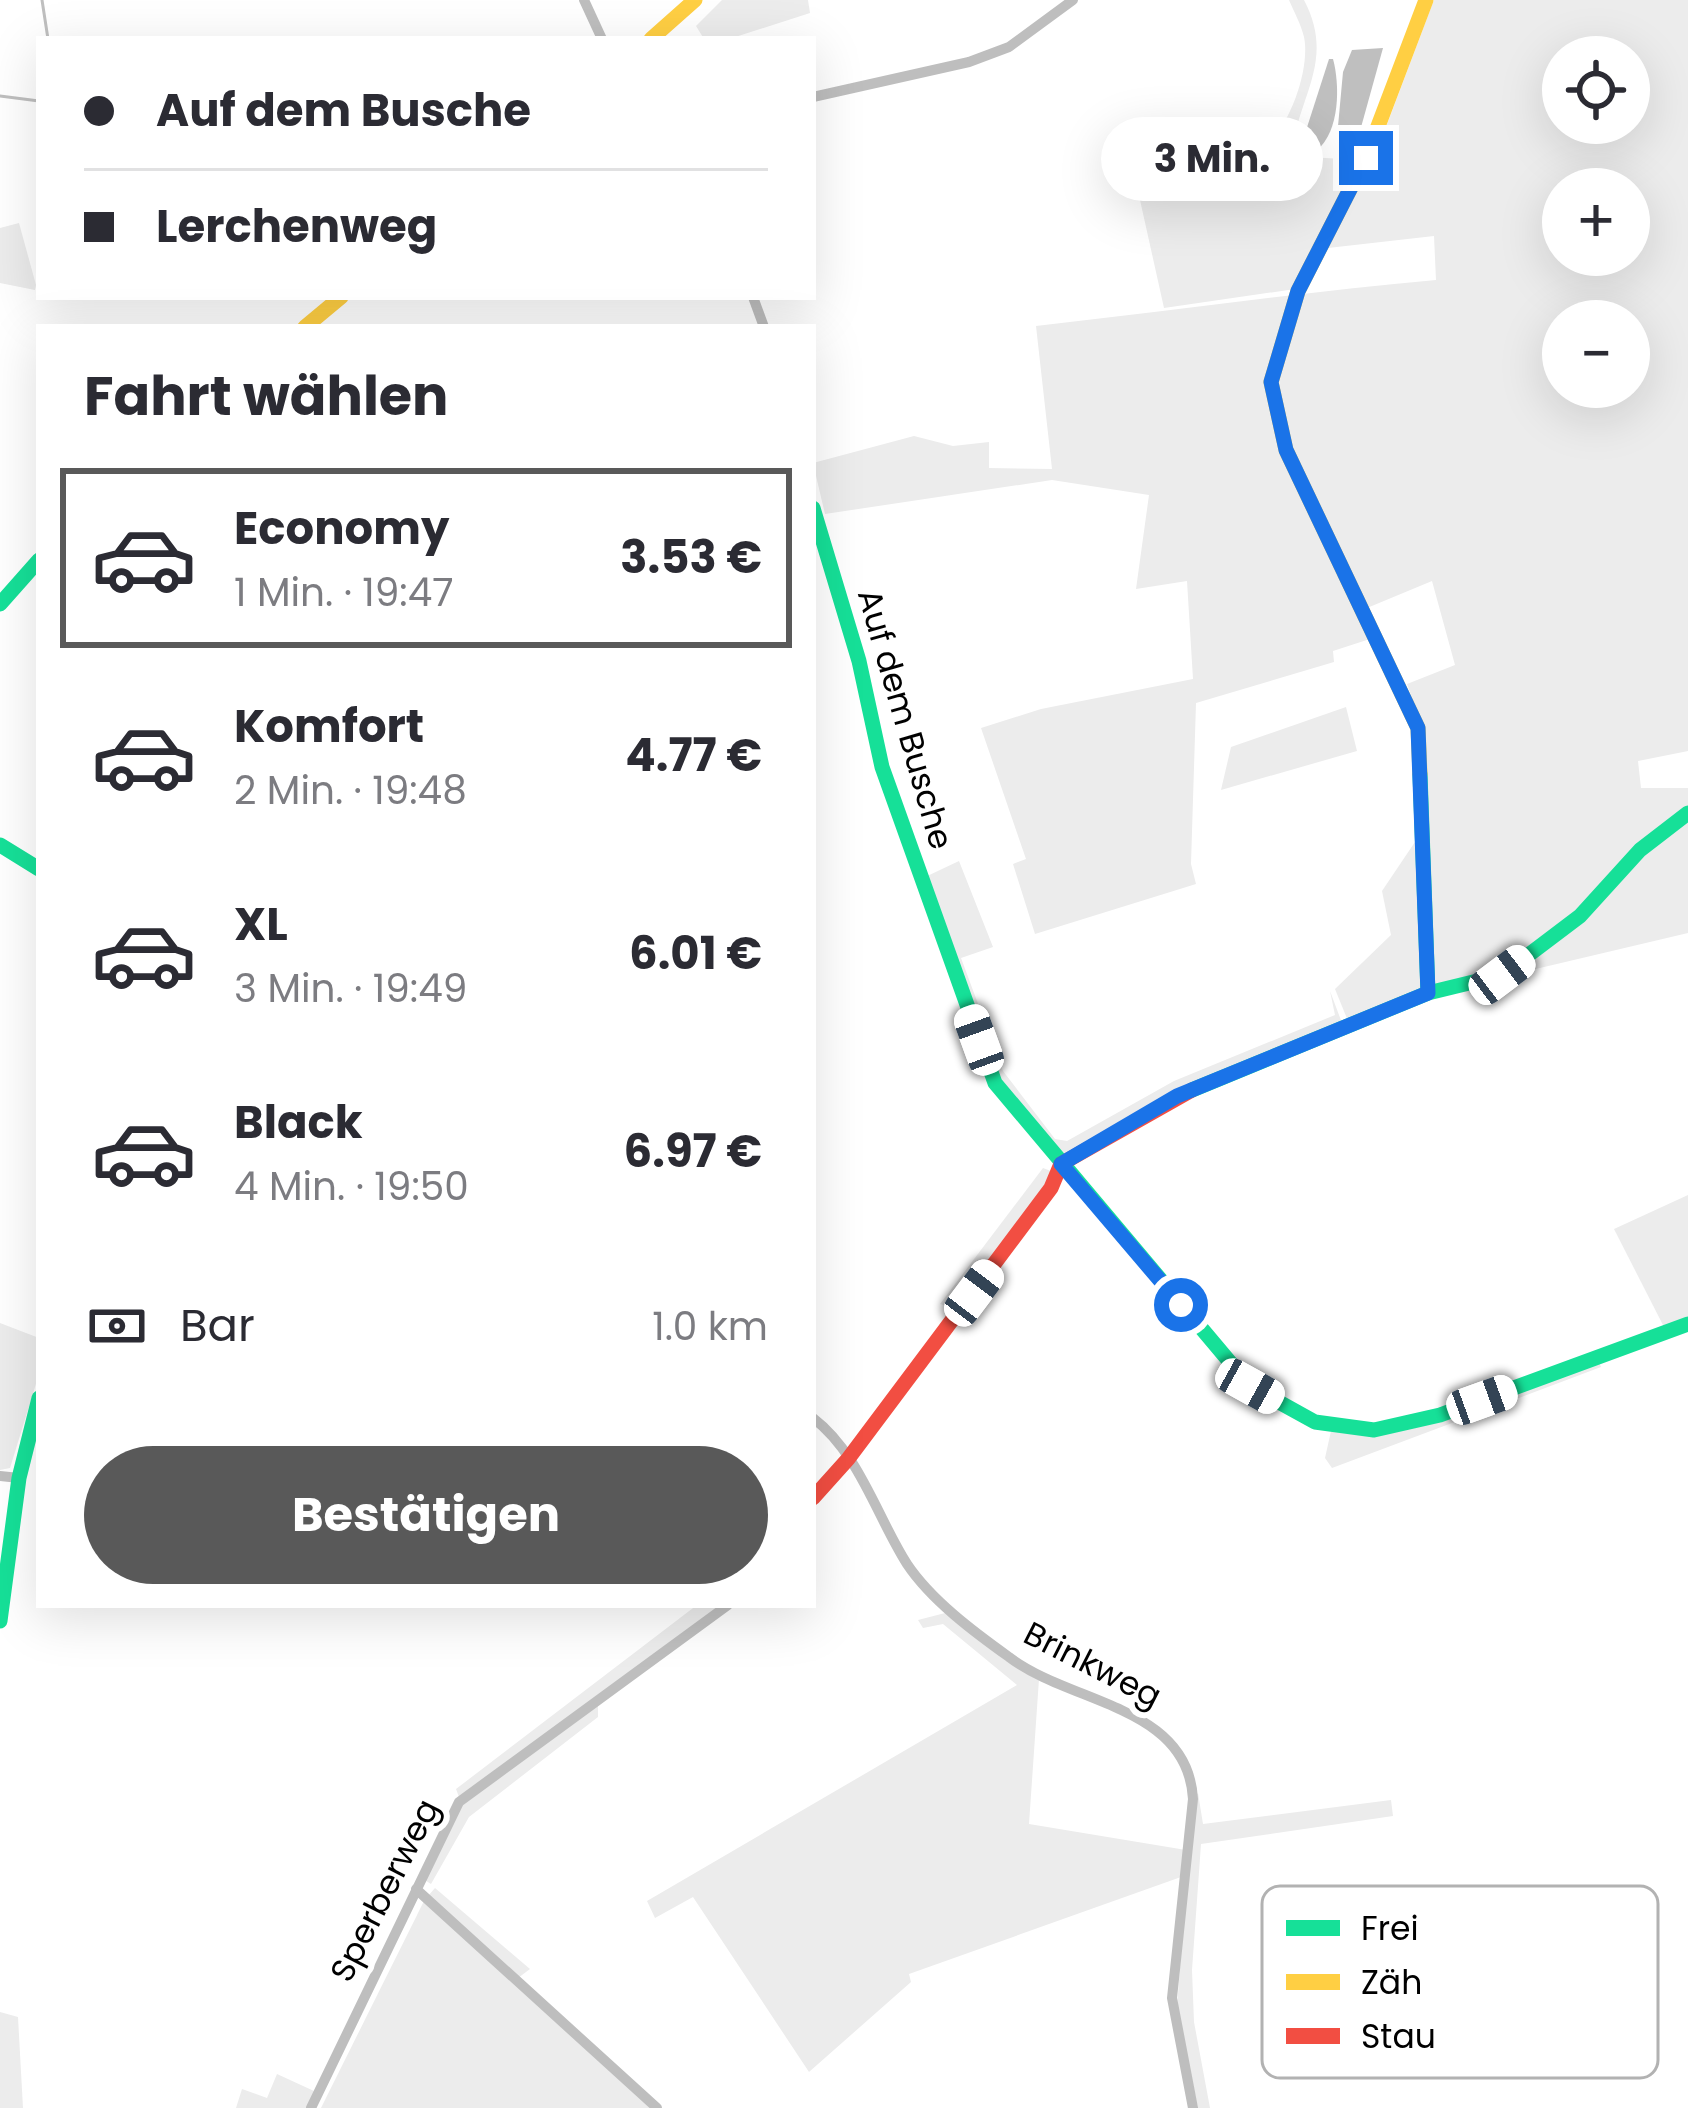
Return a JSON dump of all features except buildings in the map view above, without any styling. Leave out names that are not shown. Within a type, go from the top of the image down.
[{"type":"street","points":[[584,0],[601,36]]},
{"type":"street","points":[[654,36],[695,0]]},
{"type":"street","points":[[816,96],[969,62],[1009,47],[1073,0]]},
{"type":"street","points":[[1426,0],[1366,158],[1298,291],[1271,382],[1286,450],[1418,728],[1428,993]]},
{"type":"street","points":[[308,324],[337,300]]},
{"type":"street","name":"Auf dem Busche","points":[[816,518],[859,661],[882,767],[995,1083],[1250,1386],[1315,1422],[1375,1430],[1440,1415],[1688,1324]]},
{"type":"street","points":[[0,604],[36,563]]},
{"type":"street","points":[[816,1495],[848,1459],[1051,1188],[1061,1164],[1177,1096],[1428,993],[1502,975],[1580,916],[1640,850],[1688,813]]},
{"type":"street","points":[[0,845],[36,867]]},
{"type":"street","points":[[1051,1188],[1074,1180]]},
{"type":"street","points":[[0,1621],[19,1478],[36,1411]]},
{"type":"street","name":"Brinkweg","points":[[816,1422],[848,1459],[910,1569],[950,1609],[1021,1666],[1154,1726],[1183,1755],[1192,1776],[1193,1799],[1172,1998],[1193,2108]]},
{"type":"street","points":[[0,1476],[19,1478]]},
{"type":"street","name":"Sperberweg","points":[[311,2108],[459,1802],[724,1608]]},
{"type":"street","points":[[416,1889],[657,2108]]},
{"type":"shaded area","points":[[722,0],[808,0],[810,13],[738,36],[702,36],[696,26]]},
{"type":"shaded area","points":[[1289,0],[1304,0],[1316,42],[1316,60],[1291,156],[1360,160],[1295,289],[1164,308],[1132,164],[1272,138],[1293,105],[1304,62],[1304,37]]},
{"type":"shaded area","points":[[1434,0],[1688,0],[1688,751],[1638,761],[1641,788],[1688,788],[1688,933],[1506,976],[1437,985],[1431,980],[1423,729],[1407,684],[1455,665],[1432,581],[1367,608],[1373,638],[1333,651],[1334,662],[1196,703],[1191,864],[1196,884],[1035,934],[1013,864],[1026,859],[981,728],[1041,709],[1193,679],[1187,581],[1136,589],[1149,495],[1052,480],[825,514],[816,462],[914,436],[953,446],[989,442],[989,468],[1052,469],[1036,326],[1436,280],[1434,236],[1328,248],[1377,151]]},
{"type":"shaded area","points":[[1383,48],[1355,149],[1336,148],[1343,72],[1352,50]]},
{"type":"shaded area","points":[[1329,59],[1335,70],[1336,107],[1330,131],[1317,150],[1301,146]]},
{"type":"shaded area","points":[[19,223],[35,290],[0,283],[0,228]]},
{"type":"shaded area","points":[[1346,707],[1357,751],[1221,790],[1231,747]]},
{"type":"shaded area","points":[[1417,839],[1423,991],[1348,1021],[1335,989],[1391,935],[1382,891]]},
{"type":"shaded area","points":[[959,861],[993,947],[961,958],[1003,1071],[1055,1139],[1067,1141],[1174,1081],[1335,1015],[1330,991],[1342,1023],[1064,1159],[998,1079],[923,878]]},
{"type":"shaded area","points":[[1043,1168],[1051,1171],[1047,1185],[956,1309],[940,1304]]},
{"type":"shaded area","points":[[1688,1195],[1688,1318],[1664,1327],[1614,1229]]},
{"type":"shaded area","points":[[0,1323],[36,1337],[36,1384],[10,1468],[0,1470]]},
{"type":"shaded area","points":[[1599,1362],[1601,1367],[1332,1468],[1325,1458],[1331,1431],[1375,1433]]},
{"type":"shaded area","points":[[693,1608],[719,1608],[459,1797],[456,1789]]},
{"type":"shaded area","points":[[949,1612],[1039,1679],[1029,1824],[1186,1850],[1181,1877],[909,1974],[911,1982],[809,2072],[693,1897],[655,1918],[647,1901],[1017,1685],[943,1624],[923,1628],[918,1620]]},
{"type":"shaded area","points":[[598,1703],[598,1717],[469,1817],[431,1884],[423,1879],[460,1805]]},
{"type":"shaded area","points":[[1198,1793],[1203,1824],[1391,1800],[1393,1816],[1201,1844],[1192,1970],[1194,2022],[1210,2108],[1198,2108],[1177,2007],[1193,1799]]},
{"type":"shaded area","points":[[435,1888],[530,1969],[518,1978],[428,1896]]},
{"type":"shaded area","points":[[424,1901],[652,2108],[321,2108]]},
{"type":"shaded area","points":[[0,2012],[18,2017],[23,2108],[0,2108]]},
{"type":"shaded area","points":[[277,2074],[314,2091],[307,2108],[236,2108],[242,2089],[267,2098]]},
{"type":"waterway","points":[[42,0],[48,36]]},
{"type":"waterway","points":[[0,96],[36,101]]},
{"type":"traffic: fast","points":[[816,518],[859,661],[882,767],[995,1083],[1250,1386],[1315,1422],[1374,1430],[1440,1415],[1688,1324]]},
{"type":"traffic: fast","points":[[0,604],[36,563]]},
{"type":"traffic: fast","points":[[1420,774],[1428,993]]},
{"type":"traffic: fast","points":[[1192,1090],[1428,993],[1502,975],[1580,916],[1640,850],[1688,813]]},
{"type":"traffic: fast","points":[[0,845],[36,867]]},
{"type":"traffic: fast","points":[[0,1621],[19,1478],[36,1410]]},
{"type":"traffic: slow","points":[[654,36],[695,0]]},
{"type":"traffic: slow","points":[[1420,774],[1418,728],[1286,450],[1271,382],[1298,291],[1366,158],[1426,0]]},
{"type":"traffic: slow","points":[[309,324],[337,300]]},
{"type":"traffic: jam","points":[[816,1495],[848,1459],[1051,1188],[1061,1164],[1192,1090]]},
{"type":"route","points":[[1181,1305],[1061,1164],[1177,1096],[1428,993],[1418,728],[1286,450],[1271,382],[1298,291],[1366,158]]}]
